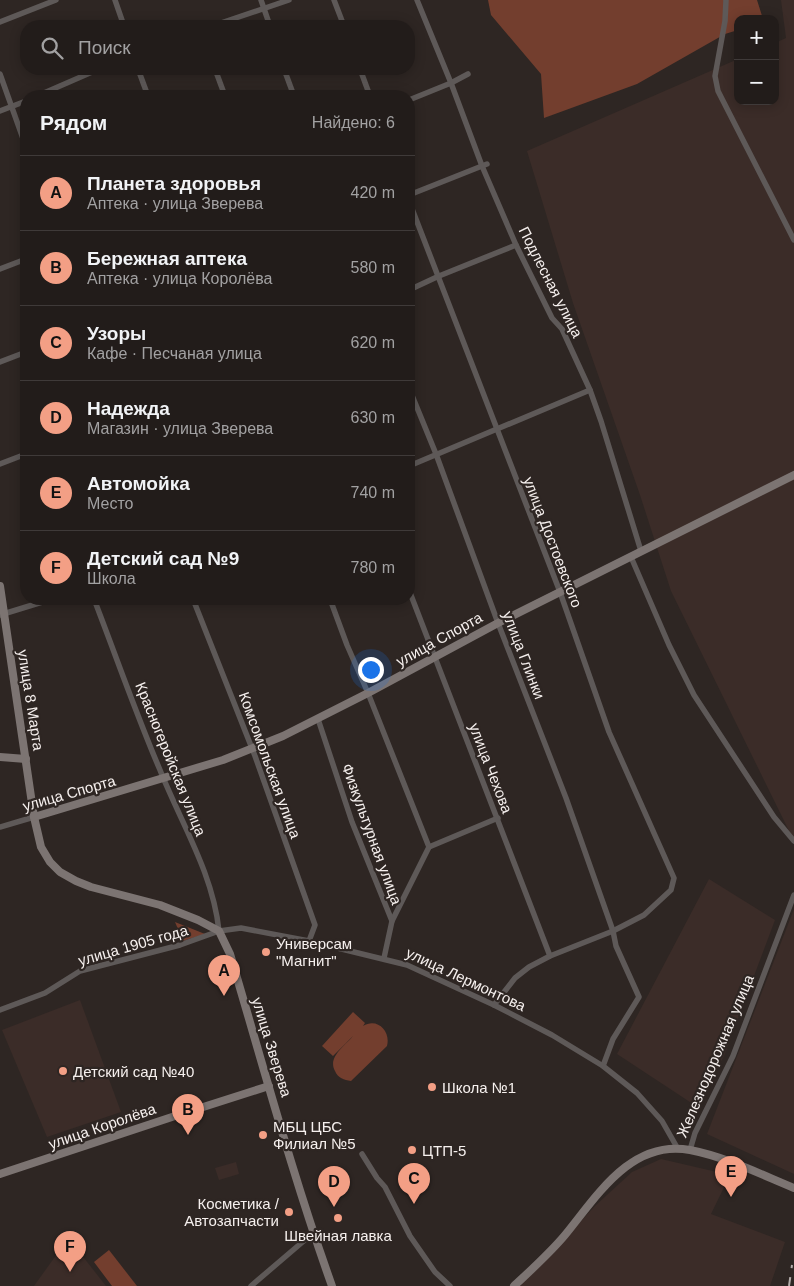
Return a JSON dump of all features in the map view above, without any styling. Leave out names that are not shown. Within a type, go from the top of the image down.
[{"type":"main road","name":"улица Спорта","points":[[34,817],[164,779],[252,749],[318,719],[498,623],[794,475]]},
{"type":"main road","name":"улица 8 Марта","points":[[0,586],[2,614],[34,817]]},
{"type":"main road","points":[[0,757],[26,759]]},
{"type":"main road","points":[[34,817],[42,847],[50,862],[60,872],[90,887],[160,905],[183,913],[219,931]]},
{"type":"main road","name":"улица Зверева","points":[[219,931],[230,954],[313,1233],[332,1286]]},
{"type":"main road","name":"улица Королёва","points":[[0,1174],[269,1086]]},
{"type":"main road","name":"Железнодорожная улица","points":[[514,1286],[564,1237],[600,1191],[623,1168],[651,1153],[666,1149],[690,1150]]},
{"type":"main road","points":[[690,1150],[719,1158],[794,1188]]},
{"type":"street","points":[[0,22],[56,0]]},
{"type":"street","points":[[115,0],[122,20]]},
{"type":"street","points":[[261,0],[268,20]]},
{"type":"street","points":[[229,20],[289,0]]},
{"type":"street","points":[[334,0],[342,20]]},
{"type":"street","name":"Подлесная улица","points":[[417,0],[516,245],[552,318],[562,329],[590,390],[642,551]]},
{"type":"street","points":[[726,0],[725,21],[715,76],[718,91],[794,240]]},
{"type":"street","points":[[0,74],[20,130]]},
{"type":"street","points":[[415,98],[468,74]]},
{"type":"street","points":[[51,90],[85,75]]},
{"type":"street","points":[[140,75],[146,90]]},
{"type":"street","points":[[217,75],[223,90]]},
{"type":"street","points":[[286,75],[292,90]]},
{"type":"street","points":[[362,75],[368,90]]},
{"type":"street","points":[[0,112],[20,104]]},
{"type":"street","points":[[415,193],[484,165]]},
{"type":"street","name":"улица Достоевского","points":[[415,216],[496,431],[560,592],[610,732],[674,878],[671,890],[644,915],[613,931]]},
{"type":"street","points":[[415,287],[516,245]]},
{"type":"street","points":[[0,269],[20,262]]},
{"type":"street","points":[[0,362],[20,354]]},
{"type":"street","points":[[415,463],[590,390]]},
{"type":"street","name":"улица Глинки","points":[[415,403],[566,798],[613,931],[616,946],[640,997],[613,1039],[603,1066]]},
{"type":"street","points":[[0,464],[20,456]]},
{"type":"street","points":[[631,557],[669,645],[694,695],[774,817],[794,840]]},
{"type":"street","points":[[2,614],[32,605]]},
{"type":"street","name":"Красногеройская улица","points":[[96,605],[164,779],[180,812],[209,883],[214,898],[219,931]]},
{"type":"street","name":"Комсомольская улица","points":[[195,605],[252,749],[315,925],[309,942]]},
{"type":"street","points":[[332,605],[346,645],[368,693],[429,848]]},
{"type":"street","name":"улица Чехова","points":[[415,605],[550,956]]},
{"type":"street","name":"Физкультурная улица","points":[[318,719],[352,822],[392,921],[384,958]]},
{"type":"street","name":"улица Спорта","points":[[0,826],[34,817]]},
{"type":"street","points":[[392,921],[429,848],[498,818]]},
{"type":"street","name":"Железнодорожная улица","points":[[690,1150],[695,1133],[733,1056],[794,895]]},
{"type":"street","name":"улица Лермонтова","points":[[219,931],[241,928],[384,958],[422,971],[494,1005],[552,1035],[603,1066],[637,1093],[652,1108],[678,1149]]},
{"type":"street","name":"улица 1905 года","points":[[0,1010],[45,993],[80,971],[180,945],[219,931]]},
{"type":"street","points":[[494,1005],[516,978],[529,967],[550,956],[613,931]]},
{"type":"street","points":[[362,1154],[384,1187],[410,1236],[435,1272],[450,1286]]},
{"type":"street","points":[[251,1286],[313,1233]]},
{"type":"shaded area","points":[[488,0],[757,0],[762,15],[734,15],[734,31],[725,34],[637,84],[544,118],[541,74],[491,15]]},
{"type":"shaded area","points":[[781,0],[794,0],[794,841],[671,591],[640,495],[573,303],[527,151],[734,61],[734,105],[779,105],[779,41],[786,38]]},
{"type":"shaded area","points":[[709,879],[775,920],[724,1056],[696,1106],[617,1054]]},
{"type":"shaded area","points":[[794,909],[794,1174],[707,1134]]},
{"type":"shaded area","points":[[175,922],[205,934],[183,941]]},
{"type":"shaded area","name":"Детский сад №40","points":[[80,1000],[121,1112],[47,1137],[2,1030]]},
{"type":"shaded area","points":[[353,1012],[365,1023],[363,1026],[373,1023],[382,1027],[388,1040],[387,1046],[351,1081],[340,1077],[333,1066],[335,1056],[342,1047],[333,1056],[322,1046]]},
{"type":"shaded area","points":[[661,1159],[730,1175],[711,1214],[785,1242],[770,1286],[520,1286],[595,1206],[632,1172]]},
{"type":"shaded area","points":[[236,1162],[239,1174],[219,1180],[215,1168]]},
{"type":"shaded area","points":[[62,1247],[84,1258],[106,1286],[34,1286]]},
{"type":"shaded area","points":[[109,1250],[137,1286],[112,1286],[94,1262]]},
{"type":"railway","points":[[789,1286],[792,1265]]},
{"type":"place","name":"Универсам \"Магнит\"","points":[[266,952]]},
{"type":"place","name":"Планета здоровья","points":[[224,996]]},
{"type":"place","name":"Детский сад №40","points":[[63,1071]]},
{"type":"place","name":"Школа №1","points":[[432,1087]]},
{"type":"place","name":"Бережная аптека","points":[[188,1135]]},
{"type":"place","name":"МБЦ ЦБС Филиал №5","points":[[263,1135]]},
{"type":"place","name":"ЦТП-5","points":[[412,1150]]},
{"type":"place","name":"Автомойка","points":[[731,1197]]},
{"type":"place","name":"Узоры","points":[[414,1204]]},
{"type":"place","name":"Надежда","points":[[334,1207]]},
{"type":"place","name":"Косметика / Автозапчасти","points":[[289,1212]]},
{"type":"place","name":"Швейная лавка","points":[[338,1218]]},
{"type":"place","name":"Детский сад №9","points":[[70,1272]]}]
